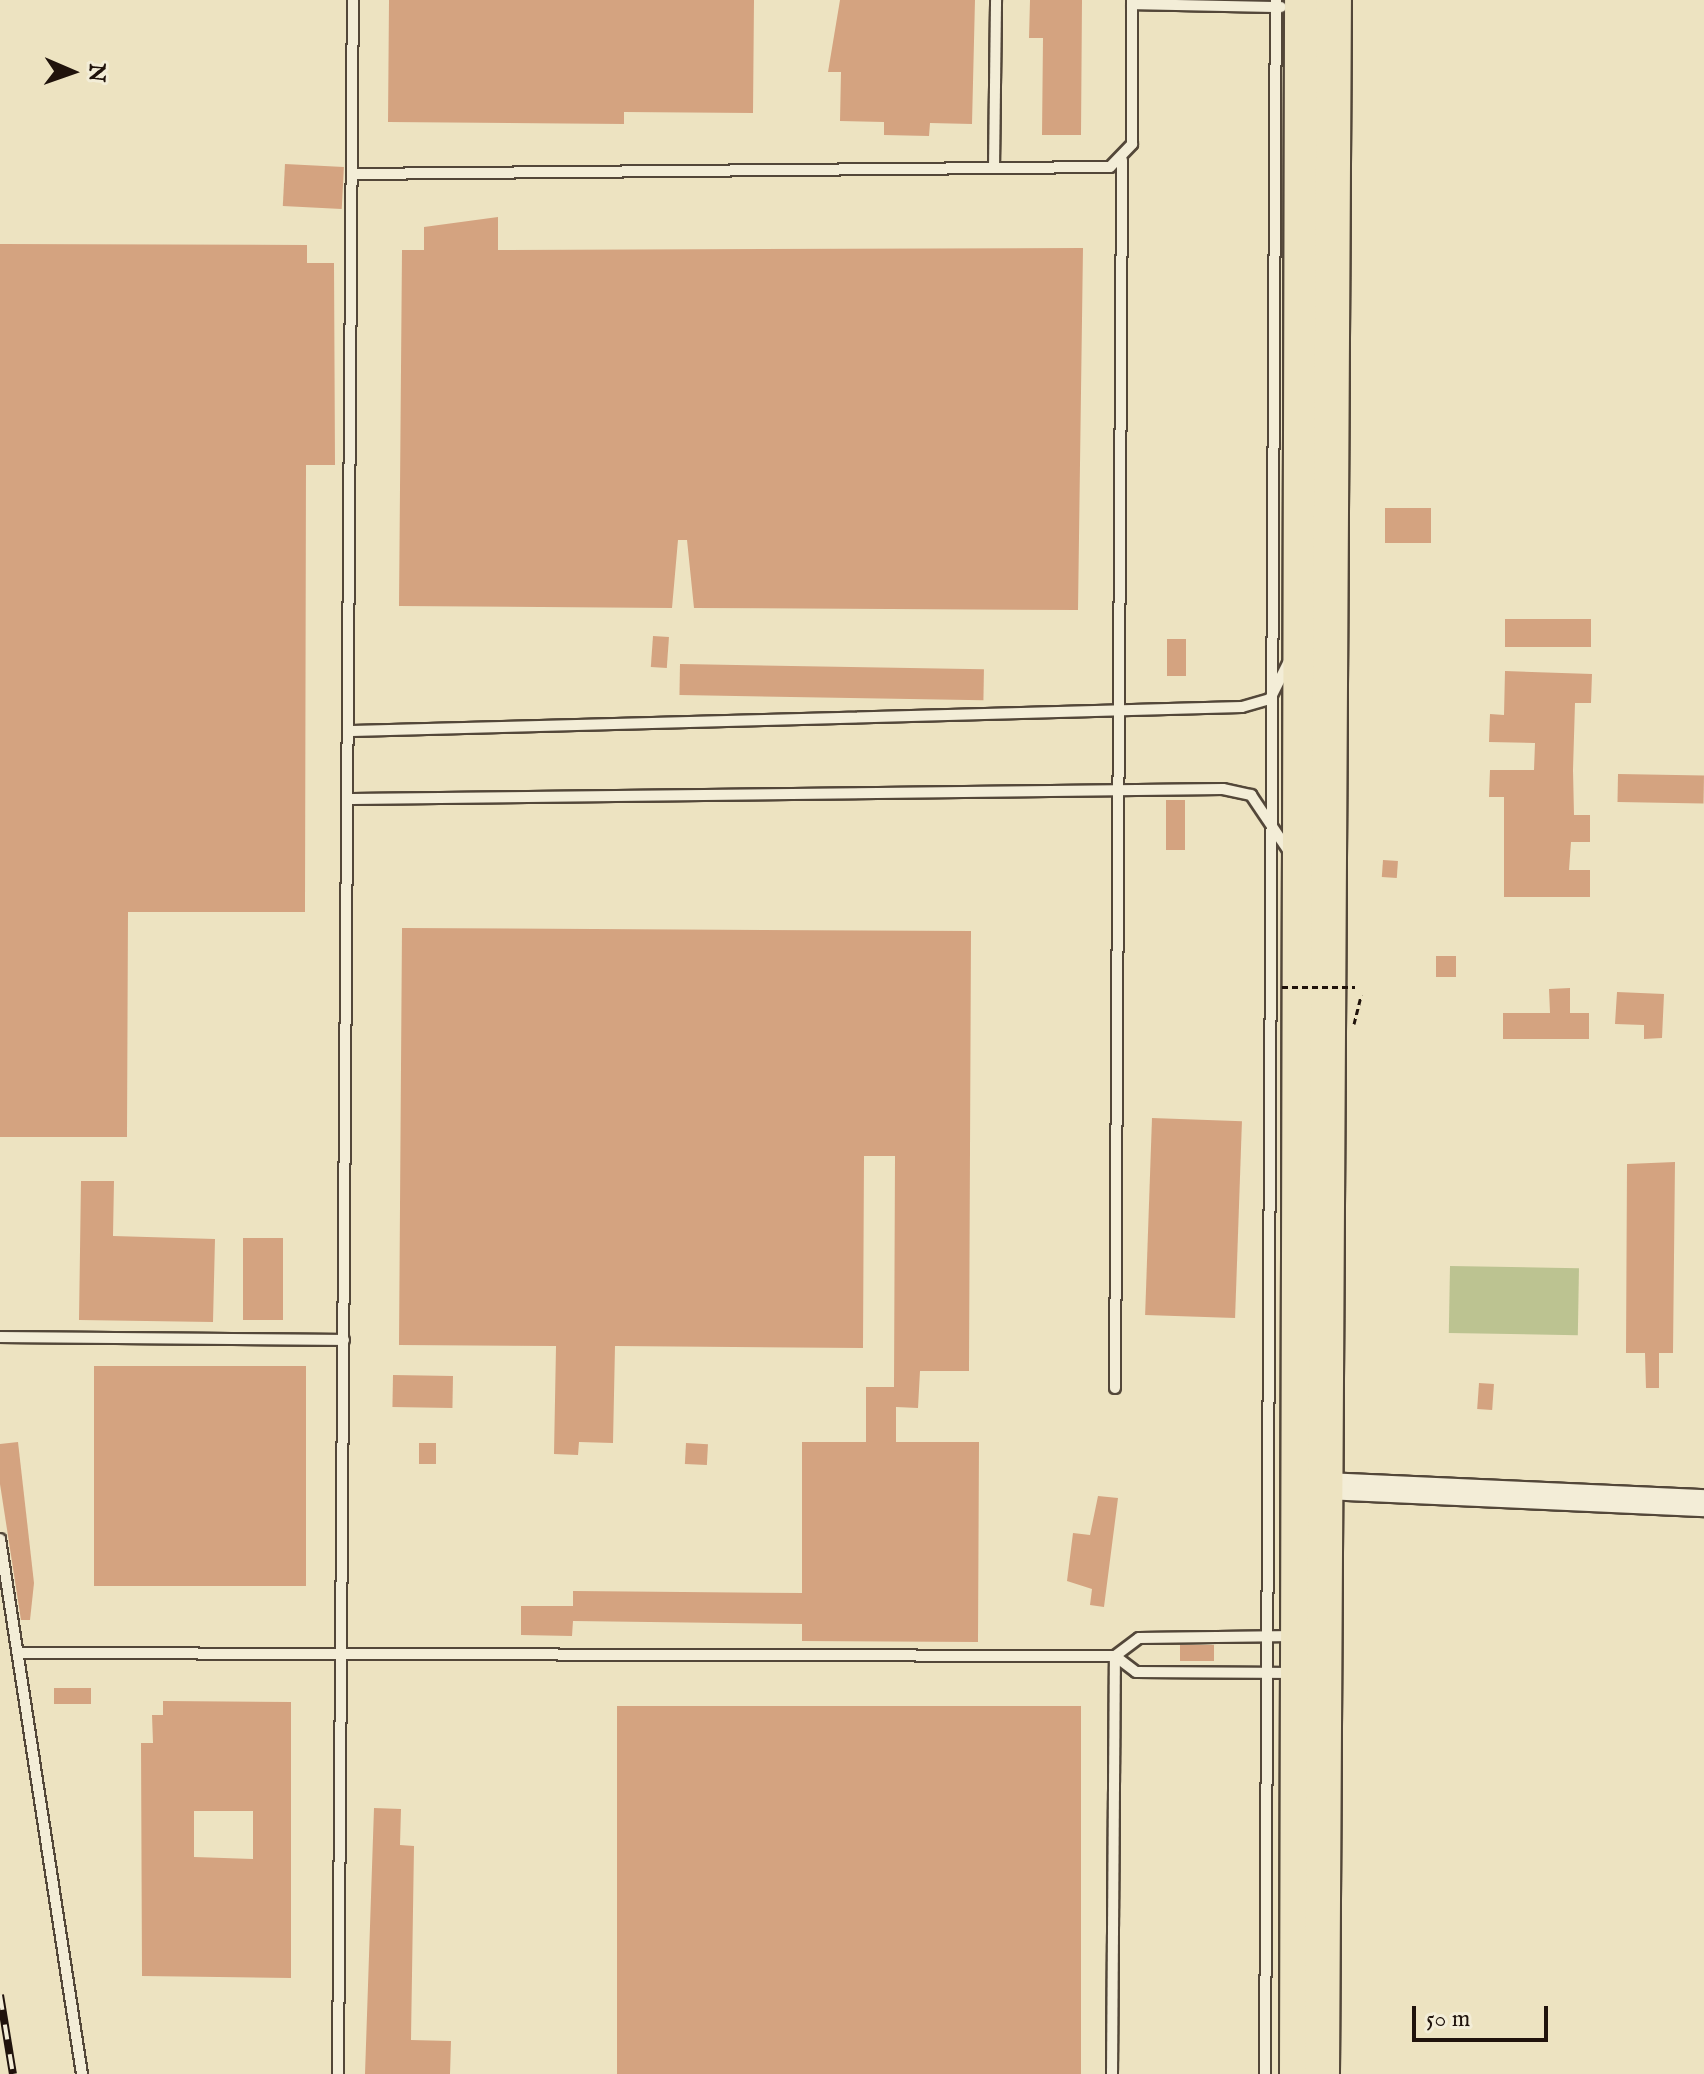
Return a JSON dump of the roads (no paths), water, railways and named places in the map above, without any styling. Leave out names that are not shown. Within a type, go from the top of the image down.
[{"type":"highway","points":[[1322,2074],[1334,0]]},
{"type":"highway","points":[[1289,8],[1301,635],[1297,2074]]},
{"type":"street","points":[[1327,1486],[1704,1503]]},
{"type":"lane","points":[[338,2074],[352,799],[353,0]]},
{"type":"lane","points":[[994,168],[996,0]]},
{"type":"lane","points":[[353,174],[1110,167],[1122,160],[1132,144],[1132,2],[1289,8],[1268,815],[1263,1673],[1265,2074]]},
{"type":"lane","points":[[1115,1388],[1122,160]]},
{"type":"lane","points":[[1270,699],[1301,635]]},
{"type":"lane","points":[[352,731],[1120,714],[1270,699]]},
{"type":"lane","points":[[352,799],[1223,789],[1251,795],[1268,815],[1301,877]]},
{"type":"lane","points":[[0,1337],[344,1340]]},
{"type":"lane","points":[[0,1539],[82,2074]]},
{"type":"lane","points":[[1115,1656],[1139,1638],[1299,1636]]},
{"type":"lane","points":[[18,1653],[1115,1656],[1136,1672],[1299,1673]]},
{"type":"lane","points":[[1112,2074],[1115,1656]]},
{"type":"railway","points":[[0,1995],[13,2074]]}]
